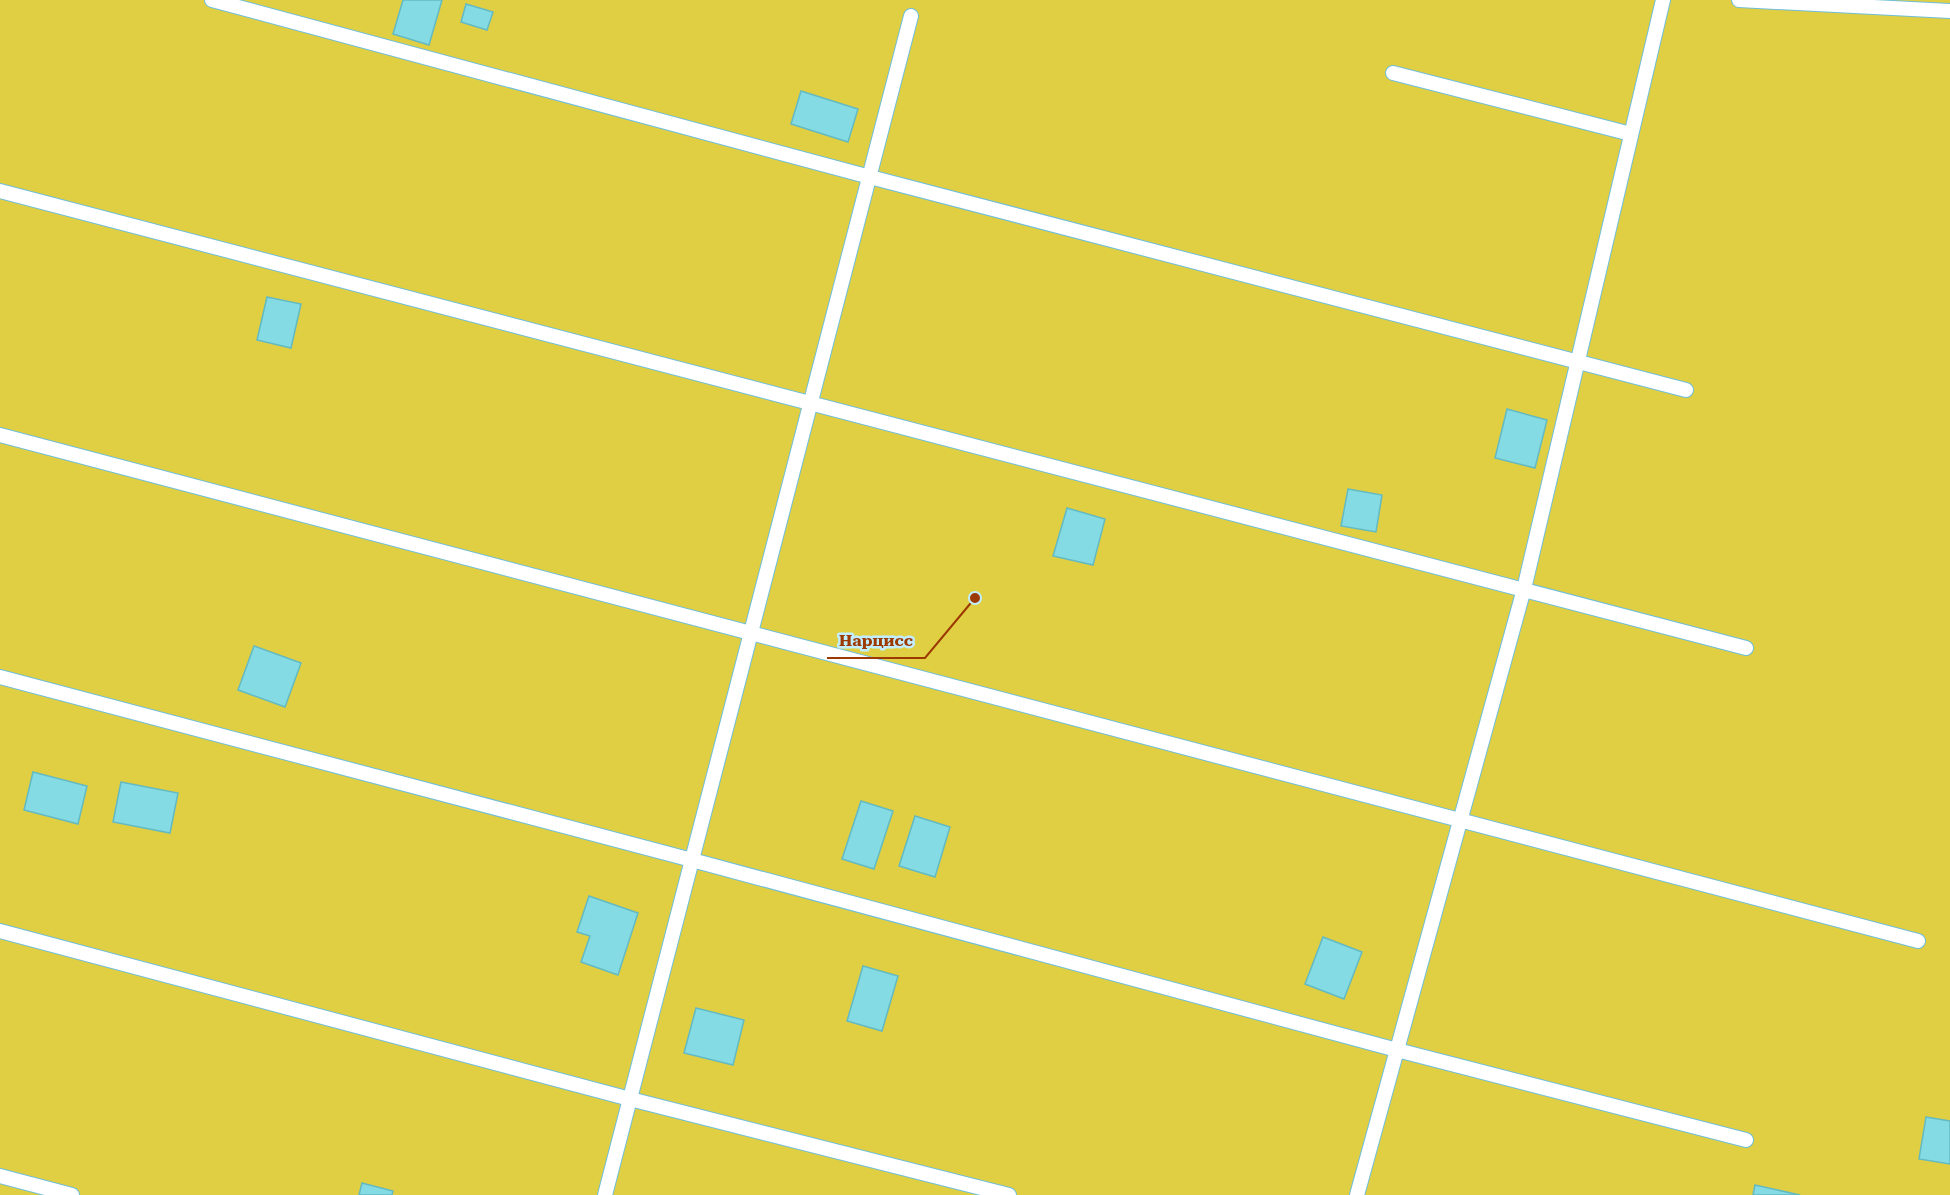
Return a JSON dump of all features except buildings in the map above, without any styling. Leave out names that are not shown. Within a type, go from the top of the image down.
[{"type":"lane","points":[[213,0],[870,177],[1686,390]]},
{"type":"lane","points":[[1357,1195],[1524,589],[1663,0]]},
{"type":"lane","points":[[1739,0],[1950,11]]},
{"type":"lane","points":[[605,1195],[912,16]]},
{"type":"lane","points":[[1393,74],[1631,134]]},
{"type":"lane","points":[[0,191],[1746,648]]},
{"type":"lane","points":[[0,435],[1918,941]]},
{"type":"lane","points":[[0,677],[1397,1050],[1746,1140]]},
{"type":"lane","points":[[0,931],[630,1099],[1009,1195]]},
{"type":"lane","points":[[0,1176],[72,1195]]},
{"type":"shaded area","points":[[0,0],[1950,0],[1950,1195],[0,1195]]},
{"type":"place","name":"Нарцисс","points":[[975,598]]}]
